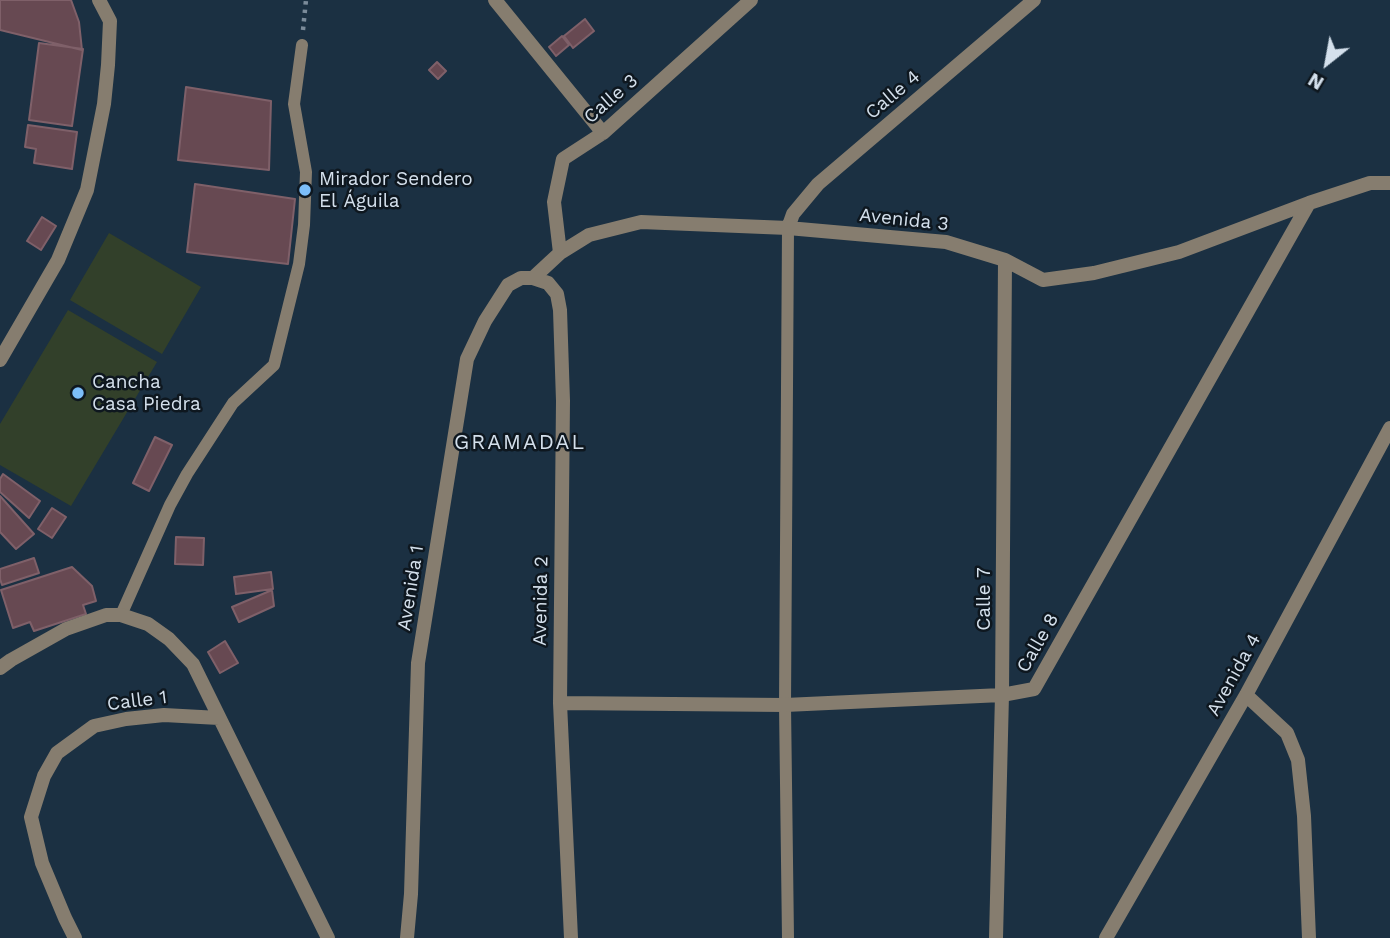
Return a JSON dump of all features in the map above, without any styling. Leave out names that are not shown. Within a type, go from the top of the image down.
[{"type":"street","points":[[0,360],[58,260],[87,190],[104,104],[108,65],[110,21],[99,0]]},
{"type":"street","points":[[495,0],[603,133]]},
{"type":"street","name":"Calle 3","points":[[559,253],[554,202],[563,159],[603,133],[751,0]]},
{"type":"street","name":"Calle 4","points":[[788,228],[793,214],[817,184],[1034,0]]},
{"type":"street","points":[[1309,203],[1370,183],[1390,183]]},
{"type":"street","name":"Avenida 3","points":[[533,278],[559,253],[589,235],[641,222],[788,228],[946,242],[1004,260],[1043,280],[1094,273],[1179,252],[1309,203]]},
{"type":"street","name":"Calle 8","points":[[560,703],[785,705],[1002,695],[1034,689],[1309,203]]},
{"type":"street","name":"Calle 7","points":[[996,938],[1002,695],[1004,260]]},
{"type":"street","name":"Avenida 1","points":[[407,938],[411,894],[418,663],[467,359],[485,321],[508,285],[521,278],[533,278]]},
{"type":"street","name":"Avenida 2","points":[[533,278],[548,283],[557,294],[560,310],[563,401],[560,703],[572,938]]},
{"type":"street","name":"Avenida 4","points":[[1106,938],[1247,695],[1390,428]]},
{"type":"street","points":[[0,668],[66,629],[106,615],[121,615],[148,624],[169,639],[193,664],[328,938]]},
{"type":"street","points":[[1247,695],[1287,733],[1298,760],[1304,816],[1309,938]]},
{"type":"street","name":"Calle 1","points":[[75,938],[42,863],[31,817],[44,776],[57,753],[94,726],[125,719],[164,715],[219,718]]},
{"type":"lane","points":[[121,615],[170,505],[187,474],[233,403],[274,365],[299,264],[304,225],[306,172],[294,104],[302,45]]},
{"type":"lane","points":[[788,228],[785,705],[788,938]]},
{"type":"path","points":[[302,45],[306,0]]},
{"type":"green space","name":"Cancha Casa Piedra","points":[[109,233],[201,287],[162,354],[70,300]]},
{"type":"green space","name":"Cancha Casa Piedra","points":[[68,310],[157,362],[71,506],[0,465],[0,424]]},
{"type":"building","points":[[0,0],[71,0],[79,22],[82,50],[0,30]]},
{"type":"building","points":[[585,19],[594,31],[573,48],[564,36]]},
{"type":"building","points":[[562,36],[569,45],[556,56],[549,47]]},
{"type":"building","points":[[39,43],[83,49],[72,126],[29,120]]},
{"type":"building","points":[[437,62],[446,71],[438,79],[429,70]]},
{"type":"building","points":[[186,87],[271,101],[269,170],[178,160]]},
{"type":"building","points":[[28,125],[77,132],[72,169],[34,163],[36,149],[25,147]]},
{"type":"building","points":[[195,184],[295,199],[288,264],[187,252]]},
{"type":"building","points":[[42,217],[56,226],[41,250],[27,241]]},
{"type":"building","points":[[155,437],[172,445],[149,491],[133,483]]},
{"type":"building","points":[[3,474],[40,501],[29,518],[0,492],[0,479]]},
{"type":"building","points":[[0,496],[34,534],[16,549],[0,532]]},
{"type":"building","points":[[52,508],[66,517],[52,538],[38,529]]},
{"type":"building","points":[[176,537],[204,538],[203,565],[175,564]]},
{"type":"building","points":[[34,558],[39,573],[2,585],[0,569]]},
{"type":"building","points":[[72,567],[92,586],[96,601],[83,605],[86,614],[34,631],[30,622],[13,628],[1,590]]},
{"type":"building","points":[[271,572],[273,589],[236,594],[234,577]]},
{"type":"building","points":[[272,590],[274,606],[239,622],[232,607]]},
{"type":"building","points":[[225,641],[238,663],[220,673],[208,652]]},
{"type":"place","name":"Mirador Sendero El Águila","points":[[305,190]]},
{"type":"place","name":"Cancha Casa Piedra","points":[[78,393]]},
{"type":"district","name":"GRAMADAL","points":[[520,443]]}]
